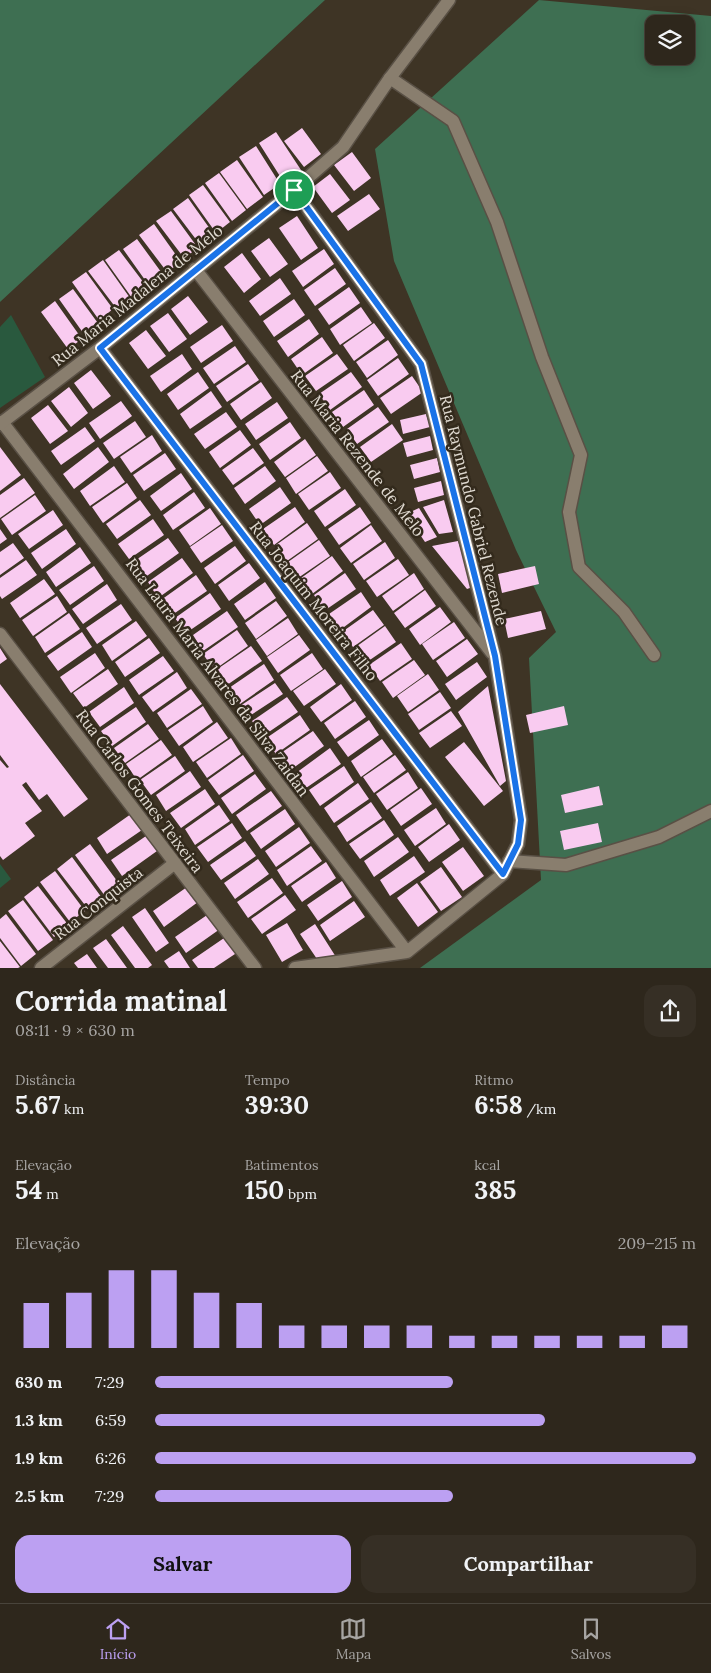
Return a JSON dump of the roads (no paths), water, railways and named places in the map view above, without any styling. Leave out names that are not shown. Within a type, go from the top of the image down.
[{"type":"street","name":"Rua Maria Madalena de Melo","points":[[1,423],[100,348],[294,190],[343,147],[390,78],[449,0]]},
{"type":"street","points":[[390,78],[453,121],[497,222],[542,357],[581,454],[569,512],[578,567],[624,612],[654,656]]},
{"type":"street","name":"Rua Raymundo Gabriel Rezende","points":[[294,190],[421,364],[495,656],[521,820],[518,844],[503,874]]},
{"type":"street","name":"Rua Maria Rezende de Melo","points":[[195,269],[495,656]]},
{"type":"street","name":"Rua Joaquim Moreira Filho","points":[[100,348],[503,874]]},
{"type":"street","name":"Rua Laura Maria Alvares da Silva Zaidan","points":[[1,423],[408,952]]},
{"type":"street","name":"Rua Carlos Gomes Teixeira","points":[[0,634],[255,968]]},
{"type":"street","points":[[509,861],[566,864],[659,837],[711,811]]},
{"type":"street","name":"Rua Conquista","points":[[41,968],[175,863]]},
{"type":"street","points":[[295,968],[408,952],[503,874]]}]
